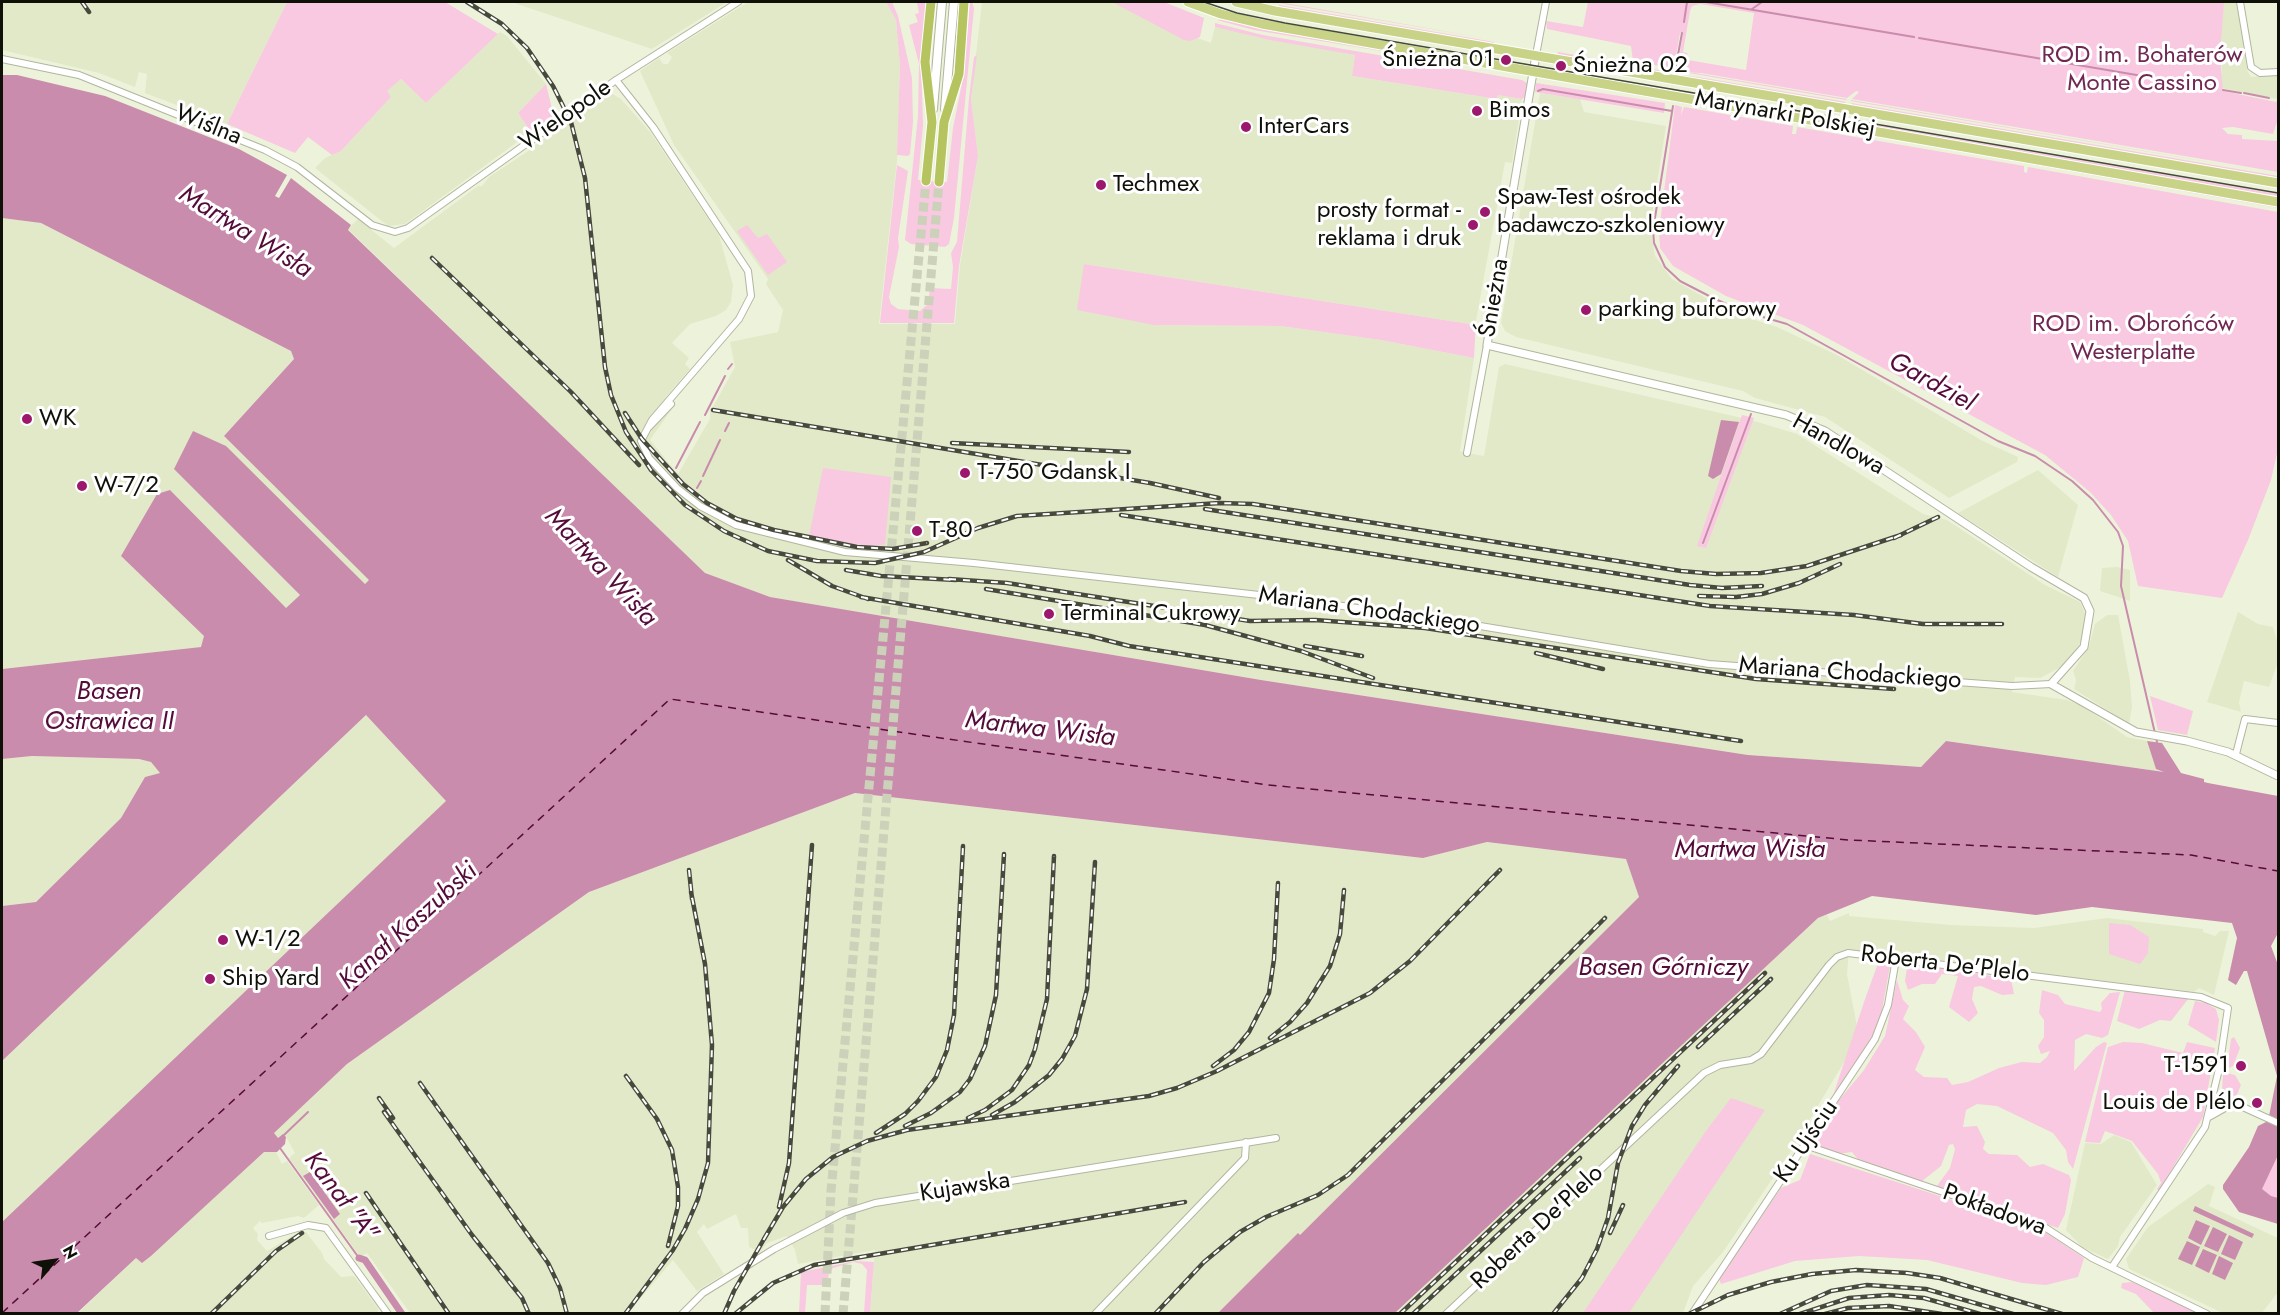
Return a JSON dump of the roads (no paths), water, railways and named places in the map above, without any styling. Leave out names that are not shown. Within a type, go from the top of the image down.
[{"type":"highway","points":[[926,180],[932,122],[925,62],[930,2]]},
{"type":"highway","points":[[939,182],[944,122],[958,74],[964,2]]},
{"type":"main road","points":[[932,122],[942,2]]},
{"type":"main road","points":[[944,122],[954,2]]},
{"type":"main road","name":"Marynarki Polskiej","points":[[1188,2],[1253,23],[2278,202]]},
{"type":"main road","name":"Marynarki Polskiej","points":[[1236,2],[1275,11],[2278,183]]},
{"type":"street","name":"Wielopole","points":[[395,232],[408,228],[616,80],[738,2]]},
{"type":"street","points":[[1536,55],[1546,2]]},
{"type":"street","points":[[2240,2],[2251,67],[2260,73],[2278,72]]},
{"type":"street","name":"Śnieżna","points":[[1467,453],[1536,55]]},
{"type":"street","name":"Wiślna","points":[[2,59],[79,75],[266,150],[297,167],[372,225],[395,232]]},
{"type":"street","name":"Mariana Chodackiego","points":[[616,80],[653,127],[743,260],[751,284],[751,296],[739,319],[646,429],[641,441],[645,452],[669,481],[700,506],[745,528],[845,552],[974,563],[1277,597],[1438,619],[1709,664],[2012,686],[2051,684]]},
{"type":"street","name":"Handlowa","points":[[1487,345],[1800,419],[1825,431],[2031,567],[2080,595],[2090,611],[2084,647],[2051,684]]},
{"type":"street","points":[[2051,684],[2128,728],[2146,735],[2236,754],[2278,776]]},
{"type":"street","points":[[2236,754],[2245,719],[2278,723]]},
{"type":"street","name":"Roberta De'Plelo","points":[[1446,1314],[1704,1073],[1720,1065],[1751,1060],[1761,1054],[1836,957],[1848,953],[2201,997],[2228,1008],[2209,1117]]},
{"type":"street","name":"Ku Ujściu","points":[[1692,1314],[1805,1145],[1883,1022],[1896,959]]},
{"type":"street","points":[[2112,1267],[2205,1127],[2209,1117],[2234,1103],[2278,1123]]},
{"type":"street","name":"Kujawska","points":[[682,1314],[703,1293],[758,1258],[834,1217],[864,1206],[1276,1138]]},
{"type":"street","points":[[1095,1314],[1245,1158],[1246,1142]]},
{"type":"street","name":"Pokładowa","points":[[1805,1145],[2043,1226],[2078,1250],[2207,1314]]},
{"type":"street","points":[[269,1236],[308,1225],[326,1227],[388,1314]]},
{"type":"water","points":[[2,75],[17,75],[105,96],[239,149],[287,175],[275,196],[279,198],[291,178],[351,225],[348,230],[705,573],[770,597],[1261,680],[1748,755],[1921,767],[1946,741],[2164,772],[2156,769],[2147,741],[2162,743],[2181,773],[2204,779],[2204,782],[2208,783],[2278,796],[2278,933],[2271,946],[2278,965],[2278,1155],[2262,1189],[2278,1198],[2278,1224],[2239,1212],[2223,1189],[2223,1185],[2249,1147],[2258,1126],[2268,1121],[2277,1076],[2247,971],[2244,971],[2236,985],[2228,980],[2237,938],[2232,923],[2092,907],[2036,915],[1872,896],[1818,918],[1395,1313],[1218,1313],[1298,1233],[1300,1235],[1639,897],[1626,859],[1487,842],[1423,858],[855,793],[589,892],[347,1064],[274,1133],[278,1138],[283,1134],[286,1137],[285,1144],[277,1152],[264,1152],[151,1256],[142,1263],[136,1258],[77,1313],[2,1313],[2,1222],[446,801],[366,715],[2,1061],[2,906],[36,902],[121,818],[145,777],[160,773],[151,762],[139,759],[32,756],[2,759],[2,669],[201,647],[204,636],[121,556],[157,494],[170,490],[286,608],[300,595],[174,469],[193,431],[226,446],[365,584],[369,580],[224,436],[294,359],[291,351],[41,223],[2,218]]},
{"type":"water","points":[[1721,420],[1739,422],[1721,474],[1713,479],[1708,476]]},
{"type":"water","points":[[310,1172],[340,1214],[334,1219],[303,1176]]},
{"type":"water","points":[[2195,1206],[2254,1234],[2252,1238],[2193,1211]]},
{"type":"water","points":[[2196,1220],[2210,1226],[2201,1245],[2188,1238]]},
{"type":"water","points":[[2213,1227],[2227,1234],[2218,1252],[2204,1246]]},
{"type":"water","points":[[2229,1235],[2243,1242],[2235,1260],[2221,1254]]},
{"type":"water","points":[[2187,1241],[2200,1247],[2192,1265],[2178,1259]]},
{"type":"water","points":[[2203,1249],[2217,1255],[2209,1273],[2195,1266]]},
{"type":"water","points":[[2219,1256],[2233,1263],[2225,1280],[2212,1274]]},
{"type":"waterway","name":"Gardziel","points":[[1684,22],[1687,2]]},
{"type":"waterway","points":[[1706,2],[1914,37]]},
{"type":"waterway","points":[[1752,9],[1762,2]]},
{"type":"waterway","name":"Gardziel","points":[[1675,71],[1682,33]]},
{"type":"waterway","points":[[1919,38],[2213,88]]},
{"type":"waterway","points":[[1538,91],[1543,89],[1672,111]]},
{"type":"waterway","points":[[2223,90],[2241,93]]},
{"type":"waterway","points":[[2244,93],[2269,98]]},
{"type":"waterway","name":"Gardziel","points":[[1673,106],[1653,230],[1654,243],[1665,267],[1680,281],[1713,298],[1742,311],[1787,324],[1998,441],[2035,456],[2072,481],[2093,500],[2118,532],[2123,546],[2121,586],[2157,742]]},
{"type":"waterway","points":[[728,369],[732,364]]},
{"type":"waterway","points":[[705,415],[725,376]]},
{"type":"waterway","points":[[1703,543],[1751,414]]},
{"type":"waterway","points":[[676,468],[700,422]]},
{"type":"waterway","points":[[725,431],[729,423]]},
{"type":"waterway","points":[[703,476],[720,440]]},
{"type":"waterway","points":[[697,488],[701,481]]},
{"type":"waterway","points":[[284,1135],[308,1112]]},
{"type":"waterway","name":"Kanał \"A\"","points":[[280,1148],[359,1258]]},
{"type":"waterway","name":"Kanał \"A\"","points":[[359,1258],[365,1260],[402,1314]]},
{"type":"tunnel","points":[[825,1314],[831,1191],[926,181]]},
{"type":"tunnel","points":[[843,1314],[939,182]]},
{"type":"tram line","points":[[1204,2],[1237,13],[1285,23],[2278,193]]},
{"type":"railway","points":[[82,2],[89,12]]},
{"type":"railway","points":[[467,2],[502,24],[527,48],[553,86],[571,122],[585,178],[605,367],[611,395],[626,432],[651,470],[685,505],[724,531],[768,551],[817,561],[875,563],[924,552],[978,528],[1017,516],[1220,503],[1253,504],[1681,571],[1716,574],[1761,573],[1807,566],[1901,535]]},
{"type":"railway","points":[[432,258],[571,392],[639,465]]},
{"type":"railway","points":[[713,410],[1150,483],[1219,498]]},
{"type":"railway","points":[[625,413],[642,439],[683,484],[707,503],[737,519],[774,530],[857,547],[893,549],[927,543]]},
{"type":"railway","points":[[952,443],[1129,452]]},
{"type":"railway","points":[[1205,509],[1690,585],[1722,588],[1762,586]]},
{"type":"railway","points":[[1121,515],[1710,606],[1854,615],[1923,624],[2002,624]]},
{"type":"railway","points":[[1894,538],[1938,517]]},
{"type":"railway","points":[[788,560],[832,586],[868,599]]},
{"type":"railway","points":[[1699,596],[1736,597],[1762,594],[1799,583],[1840,564]]},
{"type":"railway","points":[[846,570],[881,576],[956,580]]},
{"type":"railway","points":[[949,579],[1007,583],[1250,621],[1315,620],[1425,628],[1756,679],[1894,689]]},
{"type":"railway","points":[[986,589],[1205,625],[1301,651],[1373,678]]},
{"type":"railway","points":[[861,597],[1090,636],[1129,646],[1741,741]]},
{"type":"railway","points":[[1305,646],[1362,656]]},
{"type":"railway","points":[[1536,653],[1603,669]]},
{"type":"railway","points":[[779,1207],[789,1163],[812,845]]},
{"type":"railway","points":[[876,1133],[905,1114],[918,1101],[936,1077],[947,1050],[954,1015],[963,846]]},
{"type":"railway","points":[[905,1126],[931,1113],[960,1092],[970,1079],[985,1046],[996,995],[1004,854]]},
{"type":"railway","points":[[968,1118],[985,1110],[1012,1090],[1029,1065],[1035,1049],[1047,999],[1054,856]]},
{"type":"railway","points":[[992,1115],[1015,1102],[1049,1075],[1062,1059],[1075,1036],[1087,989],[1095,862]]},
{"type":"railway","points":[[689,870],[692,899]]},
{"type":"railway","points":[[764,1239],[783,1207],[806,1179],[833,1157],[867,1141],[907,1130],[1149,1096],[1177,1088],[1217,1071],[1370,993],[1410,961],[1500,870]]},
{"type":"railway","points":[[1213,1066],[1234,1050],[1249,1032],[1269,993],[1274,959],[1278,883]]},
{"type":"railway","points":[[1270,1038],[1290,1022],[1307,1003],[1330,966],[1340,934],[1344,890]]},
{"type":"railway","points":[[625,1314],[673,1250],[685,1229],[698,1199],[708,1163],[712,1045],[705,964],[691,892]]},
{"type":"railway","points":[[1155,1314],[1204,1262],[1240,1232],[1266,1217],[1318,1195],[1348,1175],[1605,918]]},
{"type":"railway","points":[[1400,1314],[1765,973]]},
{"type":"railway","points":[[1698,1047],[1771,979]]},
{"type":"railway","points":[[1553,1314],[1582,1278],[1597,1249],[1608,1218],[1618,1163],[1632,1126],[1645,1105],[1678,1066]]},
{"type":"railway","points":[[626,1076],[657,1119],[672,1150],[678,1187],[678,1206],[668,1246]]},
{"type":"railway","points":[[420,1083],[548,1263],[560,1288],[567,1314]]},
{"type":"railway","points":[[379,1098],[393,1118]]},
{"type":"railway","points":[[384,1112],[472,1235],[522,1298],[529,1314]]},
{"type":"railway","points":[[1413,1314],[1580,1158]]},
{"type":"railway","points":[[366,1193],[449,1314]]},
{"type":"railway","points":[[735,1314],[773,1283],[814,1265],[1185,1202]]},
{"type":"railway","points":[[1610,1233],[1623,1205]]},
{"type":"railway","points":[[724,1314],[734,1291],[768,1232]]},
{"type":"railway","points":[[211,1314],[276,1251],[302,1233]]},
{"type":"railway","points":[[1689,1314],[1728,1295],[1771,1282],[1812,1274],[1856,1270],[1907,1273],[1940,1278],[2062,1314]]},
{"type":"railway","points":[[1780,1314],[1831,1291],[1867,1285],[1926,1289],[2013,1314]]},
{"type":"railway","points":[[1800,1314],[1849,1298],[1889,1295],[1924,1298],[1980,1314]]},
{"type":"railway","points":[[1825,1314],[1848,1308],[1889,1306],[1942,1314]]},
{"type":"place","name":"Śnieżna 01","points":[[1506,60]]},
{"type":"place","name":"Śnieżna 02","points":[[1561,66]]},
{"type":"place","name":"Bimos","points":[[1477,111]]},
{"type":"place","name":"InterCars","points":[[1246,127]]},
{"type":"place","name":"Techmex","points":[[1101,185]]},
{"type":"place","name":"Spaw-Test ośrodek badawczo-szkoleniowy","points":[[1485,212]]},
{"type":"place","name":"prosty format - reklama i druk","points":[[1473,225]]},
{"type":"place","name":"parking buforowy","points":[[1586,310]]},
{"type":"place","name":"WK","points":[[27,419]]},
{"type":"place","name":"T-750 Gdansk I","points":[[965,473]]},
{"type":"place","name":"W-7/2","points":[[82,486]]},
{"type":"place","name":"T-80","points":[[917,531]]},
{"type":"place","name":"Terminal Cukrowy","points":[[1049,614]]},
{"type":"place","name":"W-1/2","points":[[223,940]]},
{"type":"place","name":"Ship Yard","points":[[210,979]]},
{"type":"place","name":"T-1591","points":[[2241,1066]]},
{"type":"place","name":"Louis de Plélo","points":[[2257,1103]]},
{"type":"park label","name":"ROD im. Bohaterów Monte Cassino","points":[[2142,70]]},
{"type":"park label","name":"ROD im. Obrońców Westerplatte","points":[[2133,339]]},
{"type":"water label","name":"Martwa Wisła","points":[[245,233]]},
{"type":"water label","name":"Martwa Wisła","points":[[600,568]]},
{"type":"water label","name":"Basen Ostrawica II","points":[[109,708]]},
{"type":"water label","name":"Martwa Wisła","points":[[1040,730]]},
{"type":"water label","name":"Martwa Wisła","points":[[1750,851]]},
{"type":"water label","name":"Kanał Kaszubski","points":[[409,927]]},
{"type":"water label","name":"Basen Górniczy","points":[[1663,969]]}]
